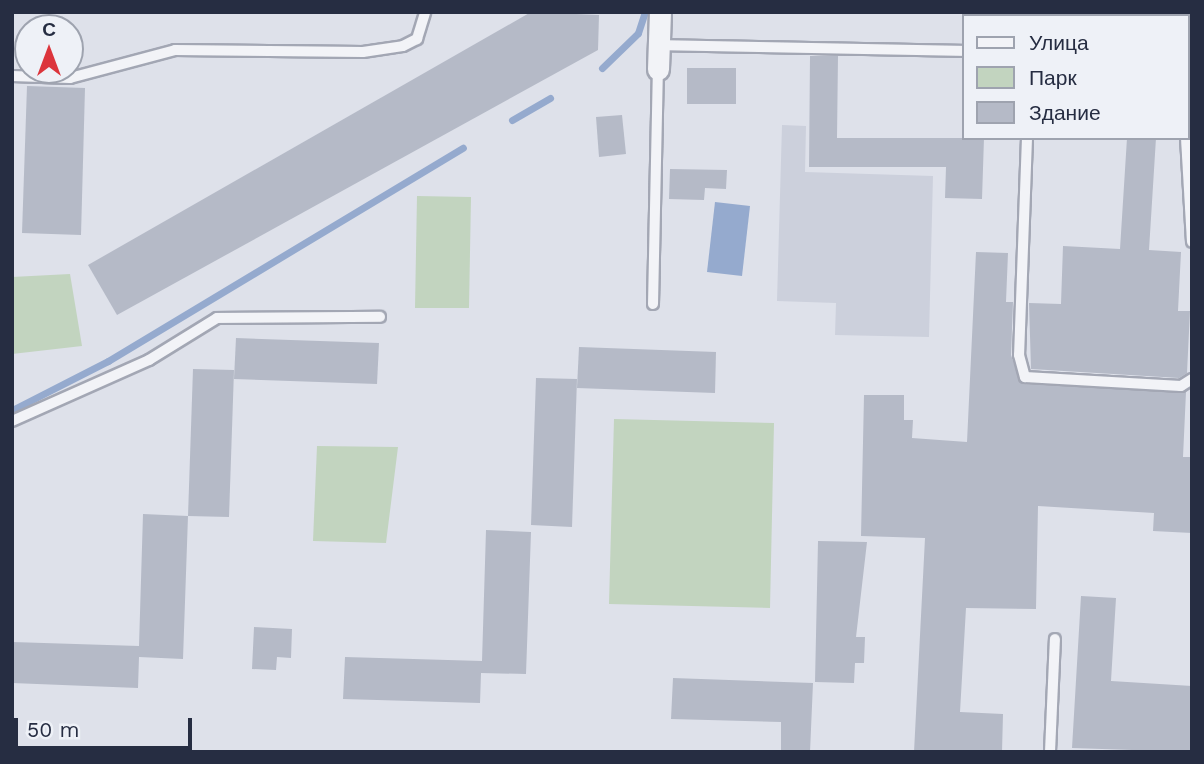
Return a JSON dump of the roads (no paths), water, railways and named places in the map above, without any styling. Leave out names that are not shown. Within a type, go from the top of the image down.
[{"type":"street","points":[[658,69],[660,12]]},
{"type":"lane","points":[[12,76],[70,78],[175,50],[363,52],[403,46],[417,39],[425,12]]},
{"type":"lane","points":[[659,45],[962,51]]},
{"type":"lane","points":[[653,304],[658,69]]},
{"type":"lane","points":[[1027,140],[1019,355],[1024,377],[1181,386],[1192,379]]},
{"type":"lane","points":[[1186,140],[1192,242]]},
{"type":"lane","points":[[12,421],[149,360],[217,317],[380,317]]},
{"type":"lane","points":[[1050,752],[1055,639]]},
{"type":"water","points":[[715,202],[750,206],[742,276],[707,272]]},
{"type":"waterway","points":[[602,68],[638,33],[645,12]]},
{"type":"waterway","points":[[512,120],[550,98]]},
{"type":"waterway","points":[[12,410],[108,361],[463,148]]}]
